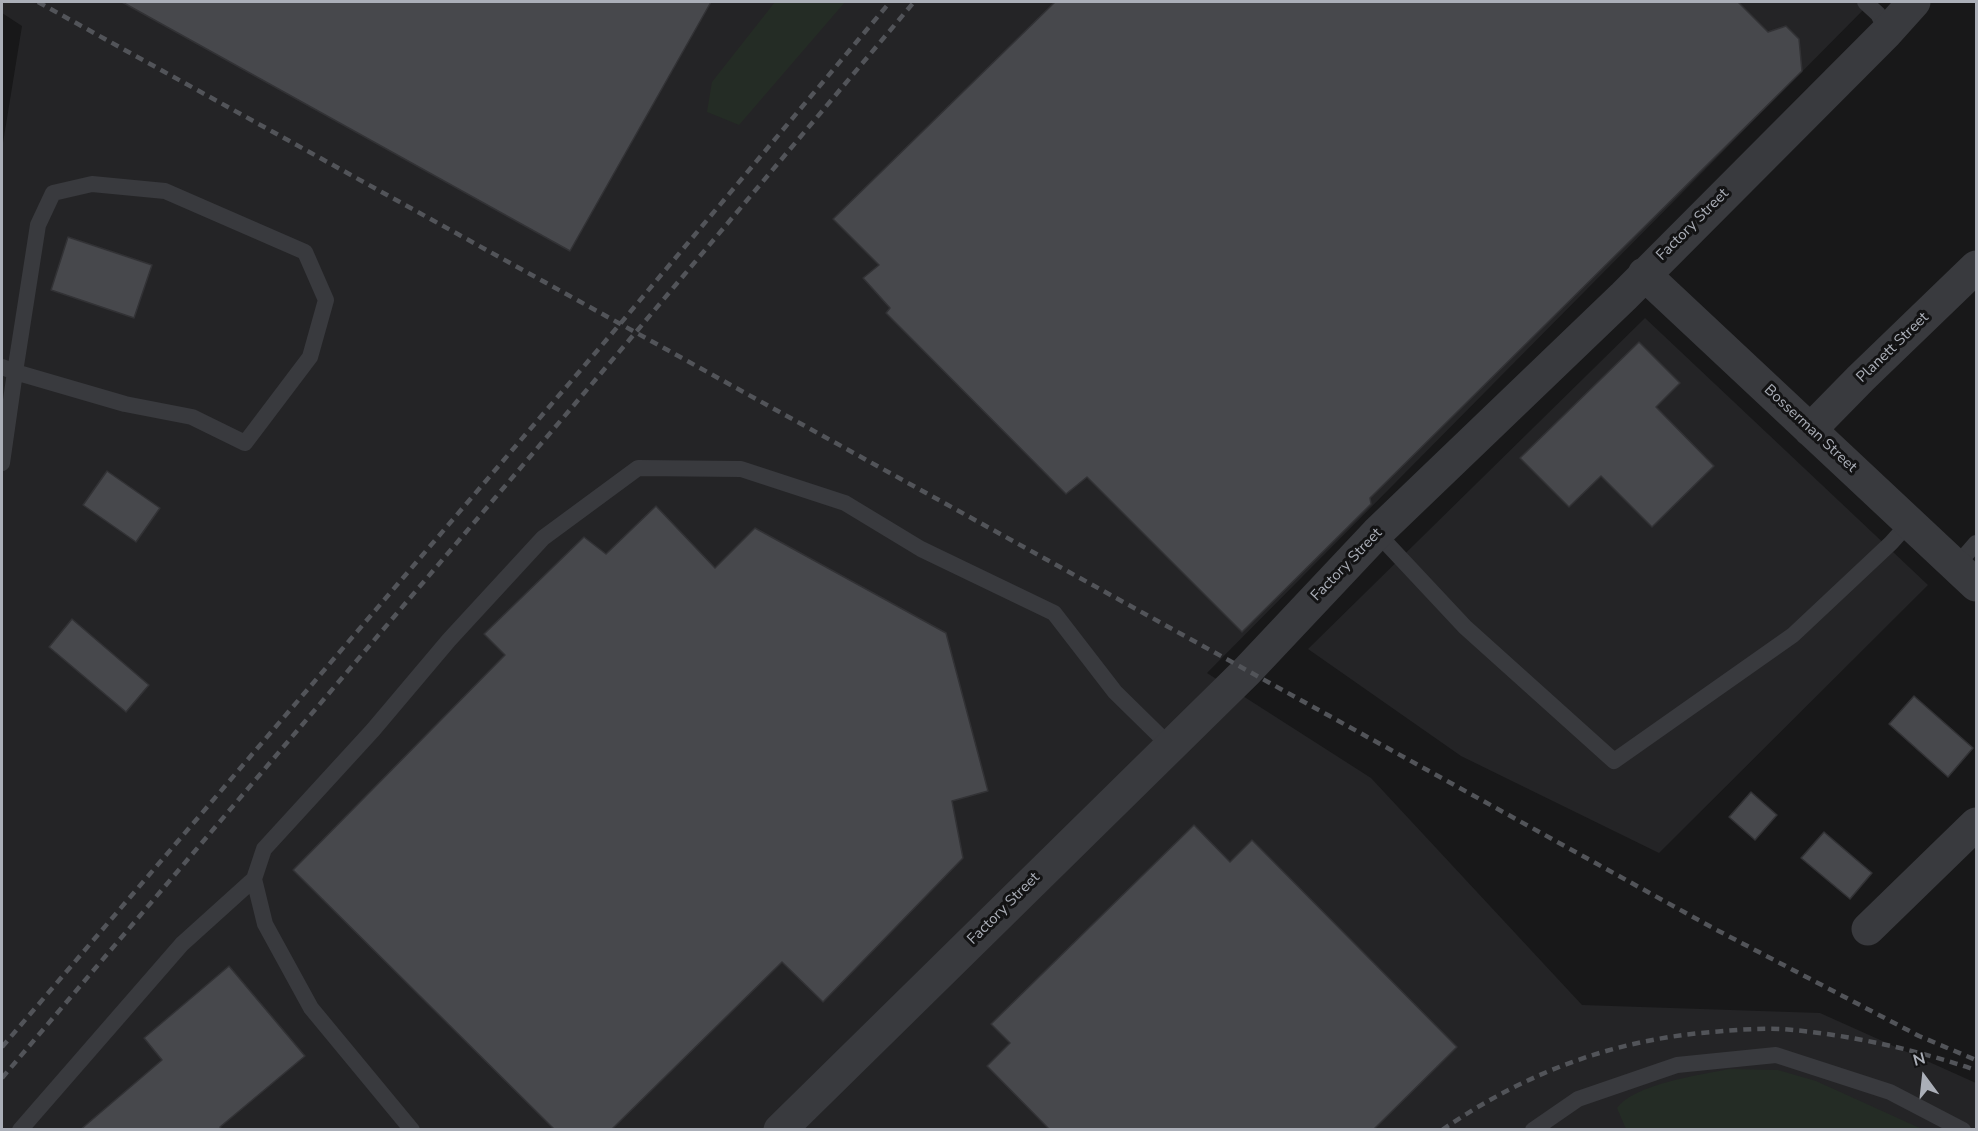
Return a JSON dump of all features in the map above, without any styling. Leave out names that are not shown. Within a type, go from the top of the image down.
[{"type":"street","name":"Factory Street","points":[[780,1130],[1247,671],[1377,534],[1607,312],[1887,32],[1914,2]]},
{"type":"street","name":"Planett Street","points":[[1810,430],[1977,267]]},
{"type":"street","name":"Bosserman Street","points":[[1644,274],[1909,523],[1970,564]]},
{"type":"street","points":[[1868,929],[1977,824]]},
{"type":"lane","points":[[1865,2],[1878,14],[1887,32]]},
{"type":"lane","points":[[2,463],[8,370],[38,225],[53,193],[92,184],[165,191],[305,252],[326,300],[310,357],[245,443],[192,417],[125,404],[8,370]]},
{"type":"lane","points":[[20,1130],[182,944],[254,879],[264,849],[372,730],[449,640],[543,538],[638,468],[741,469],[845,503],[921,549],[1054,613],[1115,692],[1170,746]]},
{"type":"lane","points":[[1377,534],[1465,627],[1614,761],[1793,635],[1891,543],[1909,523]]},
{"type":"lane","points":[[254,879],[265,924],[311,1008],[412,1130]]},
{"type":"lane","points":[[1533,1130],[1578,1099],[1677,1065],[1776,1055],[1890,1092],[1963,1130]]},
{"type":"shaded area","points":[[2,2],[1871,2],[1207,673],[1371,778],[1582,1005],[1820,1013],[1976,1083],[1976,1129],[2,1130],[2,149],[22,26],[2,13]]},
{"type":"shaded area","points":[[775,2],[845,2],[739,125],[707,112],[712,82]]},
{"type":"shaded area","points":[[1645,318],[1928,585],[1659,853],[1461,756],[1308,649]]},
{"type":"shaded area","points":[[1729,1069],[1778,1070],[1816,1081],[1922,1129],[1626,1129],[1617,1108],[1638,1093],[1668,1082]]},
{"type":"building","points":[[122,2],[711,2],[570,251]]},
{"type":"building","points":[[1055,2],[1738,2],[1768,32],[1786,26],[1799,39],[1802,71],[1370,498],[1371,504],[1242,632],[1087,477],[1066,494],[886,313],[890,308],[863,278],[879,265],[833,219]]},
{"type":"building","points":[[68,237],[152,265],[134,318],[51,290]]},
{"type":"building","points":[[1639,342],[1680,383],[1656,407],[1714,466],[1652,527],[1601,476],[1569,507],[1520,458]]},
{"type":"building","points":[[107,471],[160,508],[136,542],[83,505]]},
{"type":"building","points":[[656,506],[715,568],[755,528],[946,633],[988,791],[952,801],[963,858],[823,1002],[782,962],[611,1130],[555,1130],[293,870],[505,655],[484,634],[584,537],[606,554]]},
{"type":"building","points":[[72,619],[149,685],[126,712],[49,647]]},
{"type":"building","points":[[1914,696],[1973,748],[1948,777],[1889,724]]},
{"type":"building","points":[[1751,792],[1777,815],[1755,840],[1729,817]]},
{"type":"building","points":[[1194,825],[1230,862],[1252,840],[1457,1047],[1373,1130],[1050,1130],[987,1066],[1010,1043],[991,1024]]},
{"type":"building","points":[[1824,832],[1872,873],[1850,899],[1801,858]]},
{"type":"building","points":[[229,966],[305,1056],[220,1127],[222,1130],[80,1130],[162,1060],[144,1038]]},
{"type":"railway","points":[[38,2],[1713,928],[1919,1036],[1976,1060]]},
{"type":"railway","points":[[2,1047],[620,324],[890,2]]},
{"type":"railway","points":[[2,1078],[914,2]]},
{"type":"railway","points":[[1442,1130],[1473,1110],[1538,1076],[1605,1051],[1675,1036],[1746,1029],[1806,1031],[1904,1049],[1976,1070]]}]
